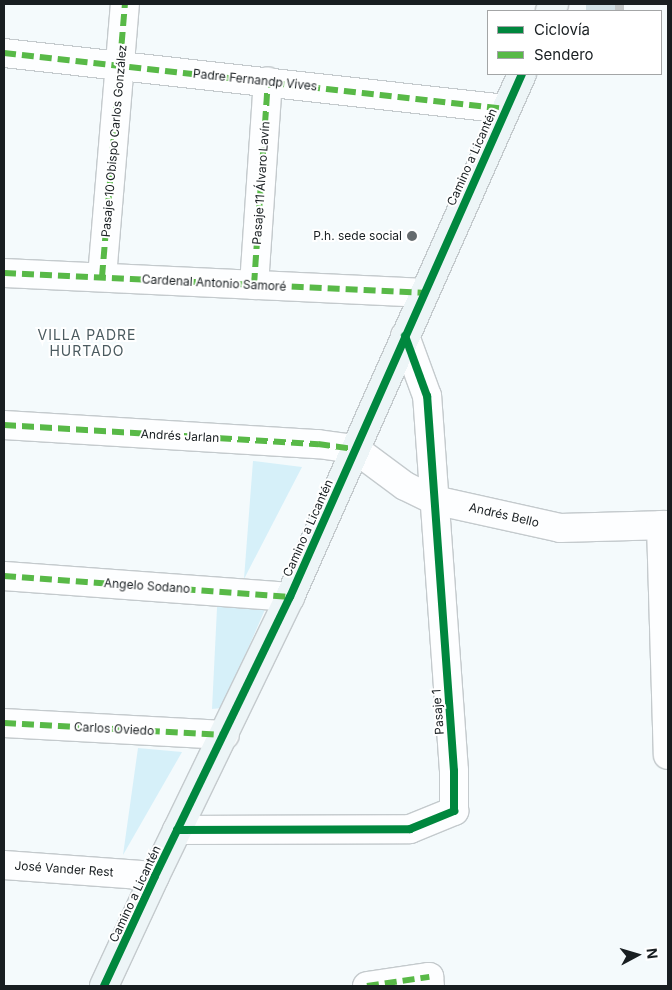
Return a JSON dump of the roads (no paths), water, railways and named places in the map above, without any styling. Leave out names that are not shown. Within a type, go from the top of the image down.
[{"type":"street","name":"Pasaje 10 Obispo Carlos González","points":[[102,278],[126,4]]},
{"type":"street","name":"Padre Fernandp Vives","points":[[4,53],[506,109]]},
{"type":"street","name":"Camino a Licantén","points":[[104,986],[290,596],[522,75]]},
{"type":"street","name":"Pasaje 11 Álvaro Lavín","points":[[254,285],[268,81]]},
{"type":"street","name":"Cardenal Antonio Samoré","points":[[4,273],[423,294]]},
{"type":"street","name":"Pasaje 1","points":[[177,830],[410,829],[454,811],[454,771],[427,396],[405,336]]},
{"type":"street","name":"Andrés Jarlan","points":[[4,425],[318,444],[355,449]]},
{"type":"street","name":"Andrés Bello","points":[[355,449],[405,486],[434,500],[560,528],[664,525]]},
{"type":"street","points":[[664,525],[668,755]]},
{"type":"street","name":"Angelo Sodano","points":[[4,576],[290,596]]},
{"type":"street","name":"Carlos Oviedo","points":[[4,723],[225,735]]},
{"type":"street","name":"José Vander Rest","points":[[4,865],[155,876]]},
{"type":"street","points":[[367,986],[429,982]]},
{"type":"place","name":"P.h. sede social","points":[[412,236]]},
{"type":"district","name":"VILLA PADRE HURTADO","points":[[87,344]]}]
